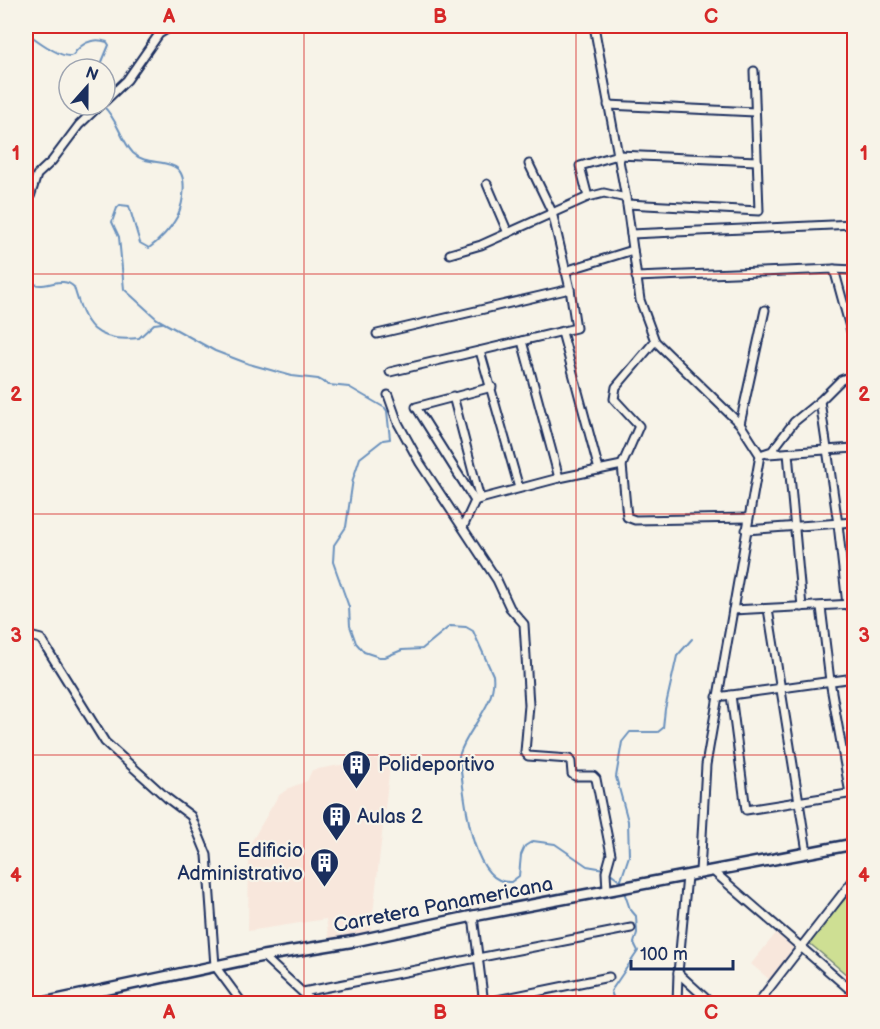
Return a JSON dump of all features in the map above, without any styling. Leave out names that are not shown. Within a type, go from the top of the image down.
[{"type":"highway","name":"Carretera Panamericana","points":[[38,1004],[262,956],[355,941],[607,890],[855,844]]},
{"type":"street","points":[[117,89],[127,80],[159,34],[172,26]]},
{"type":"street","points":[[594,26],[626,201],[640,300],[655,341],[740,424],[760,455],[705,775],[700,872]]},
{"type":"street","points":[[450,254],[508,233],[588,196],[604,193],[626,201],[759,211],[754,71]]},
{"type":"street","points":[[608,105],[755,112]]},
{"type":"street","points":[[26,213],[26,198],[37,175],[52,161],[87,117]]},
{"type":"street","points":[[588,196],[580,166],[618,155],[757,161]]},
{"type":"street","points":[[390,372],[576,328],[570,289],[552,212],[529,164]]},
{"type":"street","points":[[487,184],[508,233]]},
{"type":"street","points":[[631,234],[855,224]]},
{"type":"street","points":[[565,271],[633,250]]},
{"type":"street","points":[[834,269],[855,342]]},
{"type":"street","points":[[636,277],[855,270]]},
{"type":"street","points":[[376,334],[570,289]]},
{"type":"street","points":[[740,424],[765,310]]},
{"type":"street","points":[[562,332],[599,470]]},
{"type":"street","points":[[522,341],[559,478]]},
{"type":"street","points":[[655,341],[616,387],[614,399],[639,426],[622,465],[626,514],[630,519],[748,518]]},
{"type":"street","points":[[480,351],[519,488]]},
{"type":"street","points":[[760,455],[772,450],[794,422],[841,380],[855,375]]},
{"type":"street","points":[[478,500],[416,407],[492,387]]},
{"type":"street","points":[[388,395],[398,423],[420,463],[497,580],[510,608],[524,624],[529,705],[525,752],[528,756],[569,759],[572,774],[593,776],[596,779],[611,854],[606,872],[607,890]]},
{"type":"street","points":[[453,396],[478,500],[463,527]]},
{"type":"street","points":[[733,610],[851,605],[820,401]]},
{"type":"street","points":[[760,455],[855,448]]},
{"type":"street","points":[[788,453],[802,607]]},
{"type":"street","points":[[478,500],[559,478],[622,465]]},
{"type":"street","points":[[747,530],[855,522]]},
{"type":"street","points":[[731,695],[746,810],[852,793],[830,681],[820,607]]},
{"type":"street","points":[[768,609],[807,852]]},
{"type":"street","points":[[26,635],[41,639],[105,742],[167,798],[191,816],[207,855],[210,923],[215,966],[243,1004]]},
{"type":"street","points":[[717,697],[855,678]]},
{"type":"street","points":[[713,871],[855,993]]},
{"type":"street","points":[[677,1004],[687,876]]},
{"type":"street","points":[[757,1004],[855,879]]},
{"type":"street","points":[[473,916],[482,1003],[609,977]]},
{"type":"street","points":[[303,992],[631,928]]},
{"type":"street","points":[[262,956],[315,1004]]},
{"type":"street","points":[[678,973],[712,1004]]},
{"type":"shaded area","points":[[391,756],[371,931],[329,939],[326,919],[248,931],[249,846],[278,796],[289,788],[307,781],[312,770]]},
{"type":"shaded area","points":[[777,932],[797,947],[770,980],[751,964]]},
{"type":"green space","points":[[854,888],[854,981],[808,942]]},
{"type":"waterway","points":[[26,32],[49,48],[68,56],[74,55],[79,48],[90,41],[107,42],[109,45],[104,57]]},
{"type":"waterway","points":[[113,117],[133,153],[142,159],[173,166],[182,175],[184,189],[181,205],[172,226],[149,248],[140,243],[129,206],[120,205],[117,208],[112,222],[119,237],[124,289],[157,319],[215,351],[249,364],[292,376],[318,379],[329,385],[349,387],[387,411],[390,439],[383,440],[360,458],[353,479],[346,527],[334,545],[333,562],[349,607],[350,626],[356,643],[364,652],[385,657],[402,650],[422,649],[450,626],[466,627],[473,631],[493,675],[493,686],[486,706],[459,756],[471,831],[485,868],[497,879],[511,882],[519,876],[521,855],[525,846],[533,841],[555,844],[587,866],[604,869]]},
{"type":"waterway","points":[[26,281],[40,285],[62,282],[70,284],[74,287],[88,322],[94,329],[112,338],[139,338],[154,324],[162,323]]},
{"type":"waterway","points":[[621,880],[629,856],[628,821],[616,777],[622,742],[630,732],[658,732],[663,728],[677,656],[692,639]]},
{"type":"waterway","points":[[609,872],[621,881]]},
{"type":"waterway","points":[[619,1004],[611,991],[638,951],[634,943],[637,933],[636,916],[630,909],[623,889]]},
{"type":"place","name":"Polideportivo","points":[[357,790]]},
{"type":"place","name":"Aulas 2","points":[[336,842]]},
{"type":"place","name":"Edificio Administrativo","points":[[324,888]]}]
